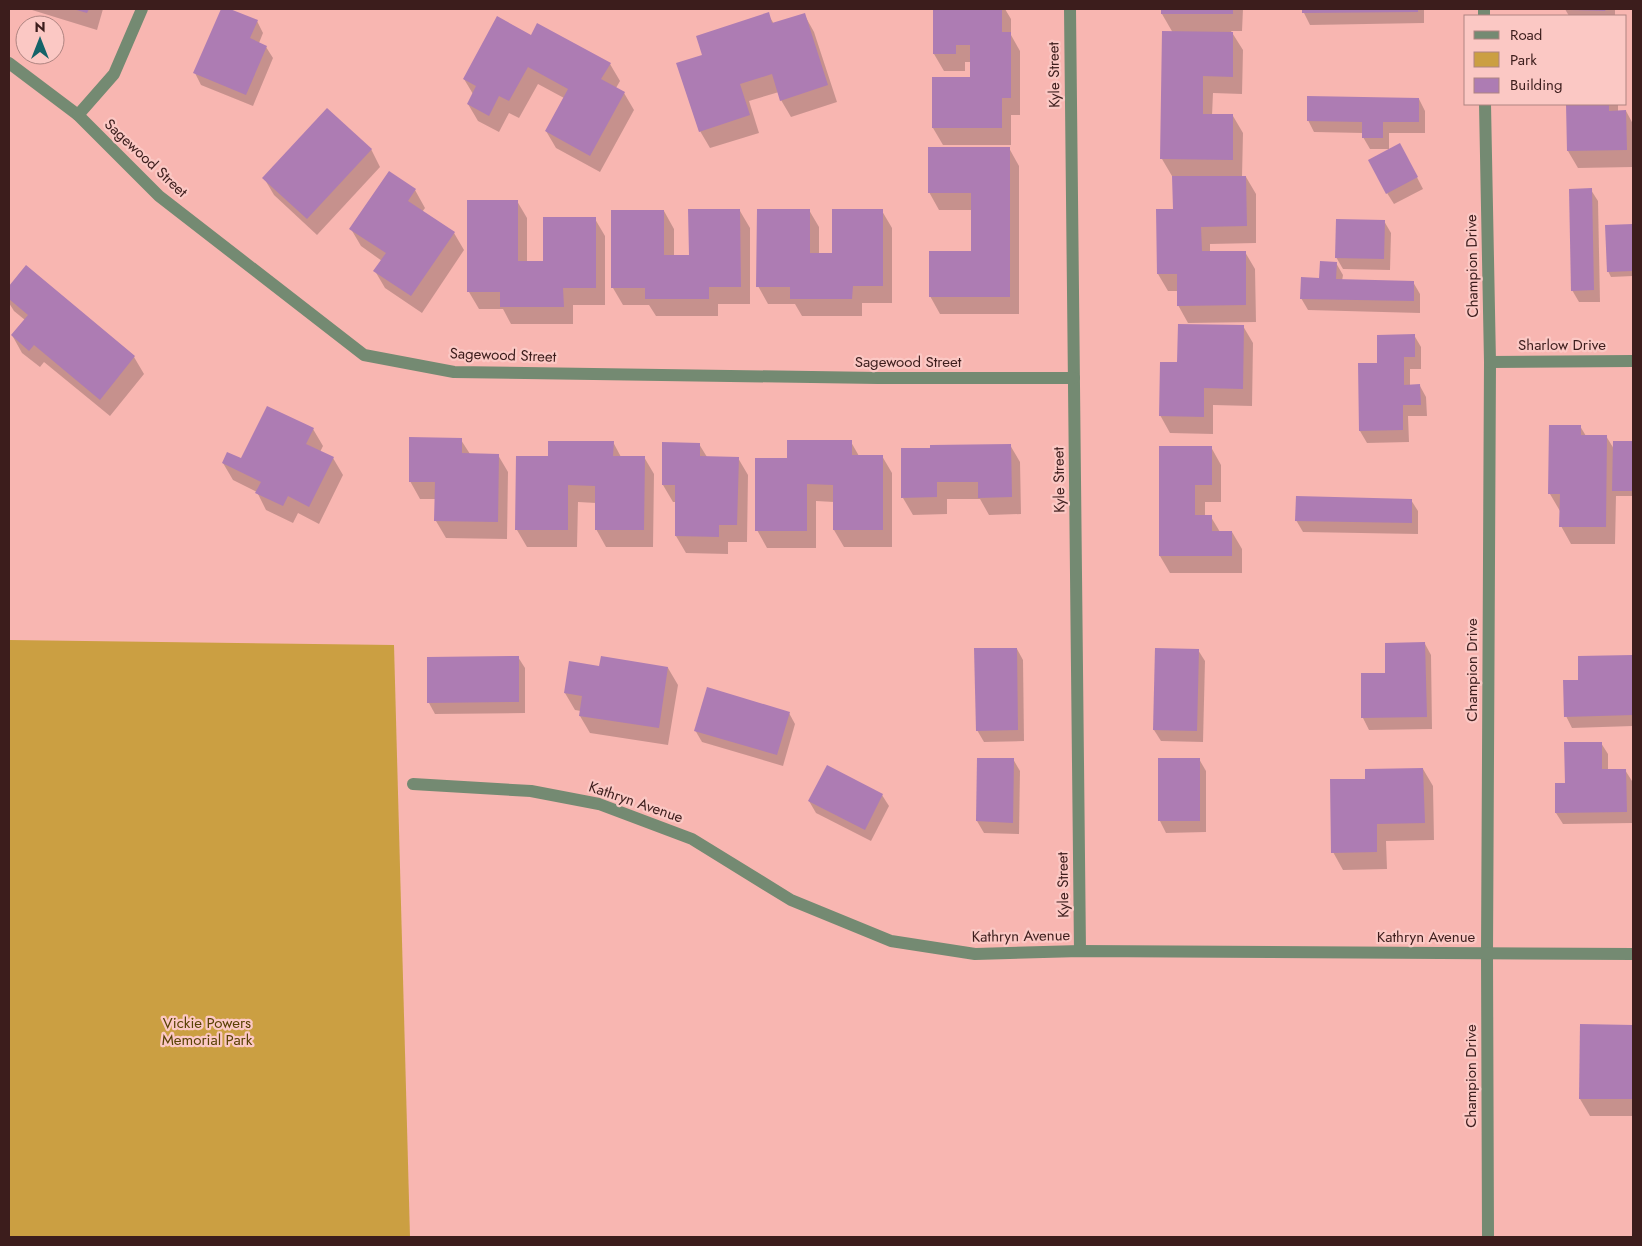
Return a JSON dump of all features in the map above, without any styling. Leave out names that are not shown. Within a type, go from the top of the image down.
[{"type":"street","points":[[78,115],[114,74],[142,9]]},
{"type":"street","name":"Kyle Street","points":[[1070,9],[1080,951]]},
{"type":"street","name":"Sagewood Street","points":[[9,63],[78,115],[159,196],[364,355],[454,372],[878,378],[1074,378]]},
{"type":"street","name":"Champion Drive","points":[[1485,105],[1490,362],[1487,954],[1488,1237]]},
{"type":"street","name":"Sharlow Drive","points":[[1490,362],[1633,361]]},
{"type":"street","name":"Kathryn Avenue","points":[[413,784],[531,791],[599,804],[692,839],[792,900],[891,941],[975,954],[1080,951],[1633,954]]},
{"type":"green space","name":"Vickie Powers Memorial Park","points":[[9,640],[394,645],[410,1237],[9,1237]]},
{"type":"building","points":[[73,9],[89,9],[87,13]]},
{"type":"building","points":[[221,9],[230,9],[258,20],[250,38],[267,46],[246,95],[193,73]]},
{"type":"building","points":[[933,9],[1002,9],[1002,32],[1011,32],[1011,98],[1002,98],[1002,128],[932,128],[932,77],[970,77],[970,45],[956,45],[956,54],[933,54]]},
{"type":"building","points":[[1161,9],[1233,9],[1233,14],[1161,14]]},
{"type":"building","points":[[1302,9],[1418,9],[1418,12],[1302,13]]},
{"type":"building","points":[[1570,9],[1606,9],[1605,11]]},
{"type":"building","points":[[769,12],[772,23],[805,13],[828,85],[780,101],[772,74],[740,84],[750,115],[699,132],[676,63],[702,55],[696,36]]},
{"type":"building","points":[[497,16],[531,35],[537,23],[611,63],[601,79],[625,92],[590,156],[545,131],[568,89],[528,67],[509,101],[499,96],[489,116],[467,104],[476,86],[463,79]]},
{"type":"building","points":[[1162,31],[1233,32],[1233,77],[1203,76],[1203,114],[1233,114],[1233,160],[1160,159]]},
{"type":"building","points":[[1307,96],[1419,98],[1419,122],[1383,122],[1383,138],[1362,138],[1362,122],[1307,121]]},
{"type":"building","points":[[1566,105],[1609,105],[1609,111],[1626,110],[1627,150],[1567,151]]},
{"type":"building","points":[[327,108],[372,149],[307,219],[262,178]]},
{"type":"building","points":[[1400,143],[1418,177],[1386,194],[1368,160]]},
{"type":"building","points":[[928,147],[1010,147],[1010,297],[929,297],[929,251],[971,251],[971,193],[928,193]]},
{"type":"building","points":[[389,171],[416,189],[408,201],[455,232],[411,296],[373,271],[386,253],[349,229]]},
{"type":"building","points":[[1172,176],[1246,176],[1247,226],[1201,227],[1202,251],[1246,251],[1246,305],[1177,306],[1177,274],[1157,274],[1156,209],[1173,209]]},
{"type":"building","points":[[1592,188],[1594,290],[1571,291],[1569,189]]},
{"type":"building","points":[[467,200],[518,200],[518,261],[543,261],[543,217],[596,217],[596,288],[563,288],[564,307],[500,307],[500,292],[467,292]]},
{"type":"building","points":[[688,209],[740,209],[741,287],[709,287],[709,299],[645,299],[645,288],[611,288],[611,210],[664,210],[664,255],[689,255]]},
{"type":"building","points":[[757,209],[810,209],[810,253],[832,253],[832,209],[883,209],[883,286],[853,286],[852,299],[790,299],[790,287],[756,287]]},
{"type":"building","points":[[1336,219],[1385,220],[1384,259],[1335,258]]},
{"type":"building","points":[[1633,224],[1633,271],[1607,272],[1605,225]]},
{"type":"building","points":[[1320,261],[1337,262],[1336,279],[1414,281],[1414,301],[1300,299],[1301,277],[1319,278]]},
{"type":"building","points":[[26,265],[135,356],[100,400],[34,345],[29,351],[11,335],[28,315],[9,299],[9,286]]},
{"type":"building","points":[[1178,324],[1244,325],[1243,389],[1204,388],[1204,417],[1159,416],[1160,362],[1177,362]]},
{"type":"building","points":[[1415,334],[1415,357],[1404,357],[1404,385],[1420,384],[1421,405],[1403,405],[1403,430],[1359,431],[1358,363],[1377,363],[1377,335]]},
{"type":"building","points":[[267,406],[314,428],[306,444],[334,457],[309,507],[288,496],[283,506],[255,493],[261,482],[222,463],[227,452],[241,458]]},
{"type":"building","points":[[1549,425],[1581,425],[1581,435],[1607,435],[1606,527],[1559,527],[1560,494],[1548,494]]},
{"type":"building","points":[[409,437],[462,438],[462,453],[499,454],[498,522],[434,521],[435,482],[409,482]]},
{"type":"building","points":[[787,440],[852,440],[852,455],[883,455],[883,530],[833,530],[833,485],[807,484],[807,531],[755,531],[755,458],[787,458]]},
{"type":"building","points":[[548,441],[614,441],[613,456],[645,456],[644,530],[595,530],[595,486],[568,485],[568,530],[515,530],[516,456],[548,456]]},
{"type":"building","points":[[1613,441],[1633,441],[1633,491],[1612,491]]},
{"type":"building","points":[[662,442],[700,443],[700,456],[739,457],[737,525],[719,525],[719,537],[675,536],[675,485],[662,485]]},
{"type":"building","points":[[1011,444],[1012,497],[978,498],[978,482],[937,482],[937,497],[901,498],[901,448],[930,448],[930,445]]},
{"type":"building","points":[[1159,446],[1212,446],[1212,485],[1195,485],[1195,515],[1212,515],[1212,531],[1232,531],[1232,556],[1159,556]]},
{"type":"building","points":[[1296,496],[1412,499],[1412,523],[1295,521]]},
{"type":"building","points":[[1425,642],[1427,717],[1361,718],[1361,673],[1385,673],[1385,643]]},
{"type":"building","points":[[974,648],[1017,648],[1018,730],[976,731]]},
{"type":"building","points":[[1155,648],[1199,649],[1197,731],[1153,730]]},
{"type":"building","points":[[1633,655],[1633,715],[1564,717],[1563,680],[1578,680],[1578,656]]},
{"type":"building","points":[[519,656],[519,702],[427,703],[427,657]]},
{"type":"building","points":[[601,656],[668,667],[659,728],[579,716],[582,696],[564,693],[569,661],[599,666]]},
{"type":"building","points":[[707,687],[790,712],[777,755],[694,731]]},
{"type":"building","points":[[1564,742],[1602,742],[1602,769],[1626,769],[1627,812],[1555,813],[1555,783],[1565,783]]},
{"type":"building","points":[[977,758],[1014,758],[1013,823],[976,821]]},
{"type":"building","points":[[1158,758],[1200,758],[1200,821],[1158,821]]},
{"type":"building","points":[[827,765],[883,794],[865,830],[808,801]]},
{"type":"building","points":[[1423,768],[1425,823],[1377,824],[1377,852],[1331,853],[1330,779],[1365,779],[1365,769]]},
{"type":"building","points":[[1580,1024],[1633,1025],[1633,1099],[1579,1099]]}]
